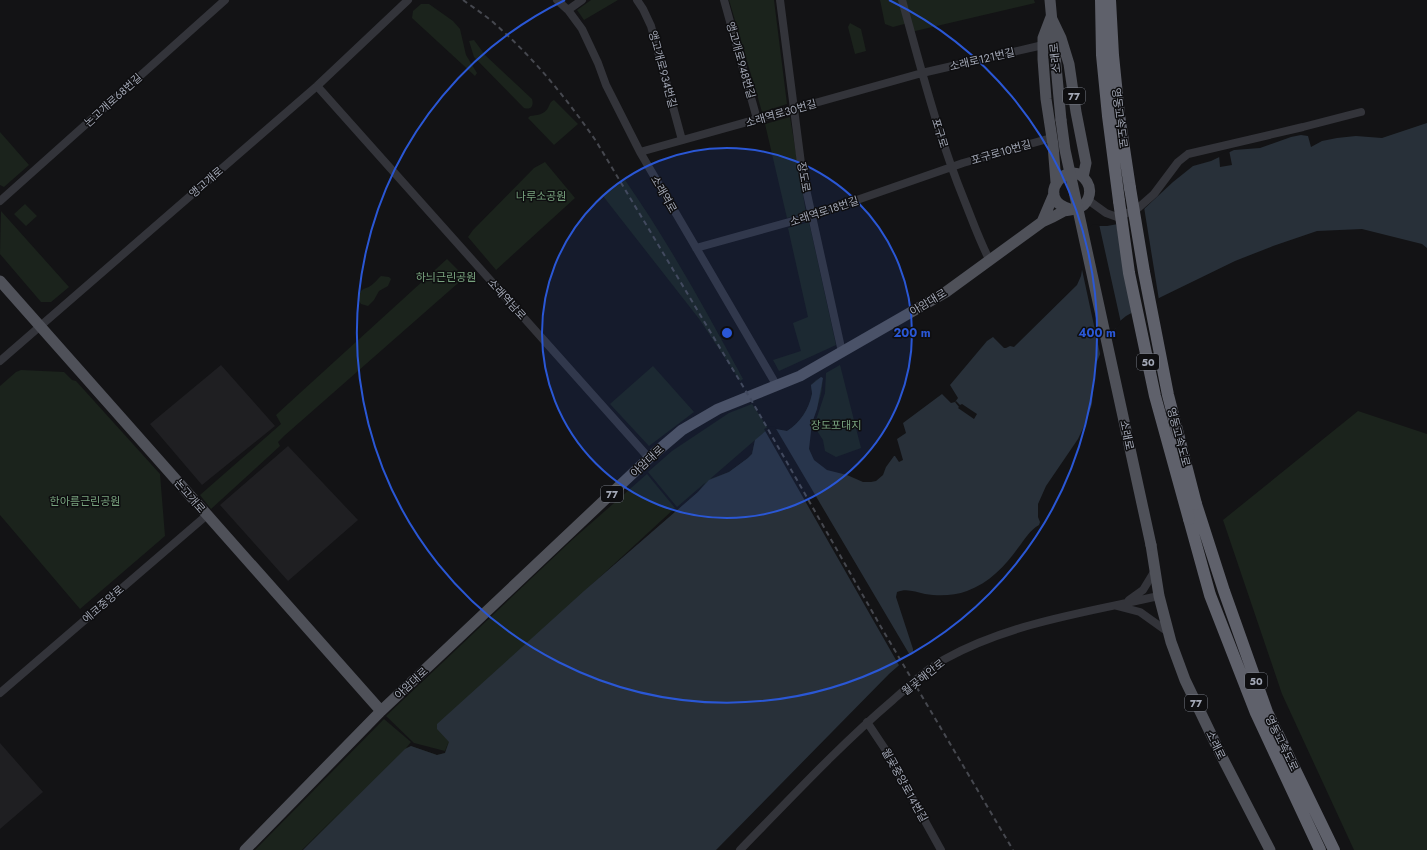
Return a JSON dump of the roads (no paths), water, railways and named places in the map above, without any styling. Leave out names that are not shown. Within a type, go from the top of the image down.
[{"type":"highway","name":"영동고속도로","points":[[1101,0],[1102,55],[1119,201],[1129,273],[1155,396],[1210,595],[1256,713],[1320,850]]},
{"type":"highway","name":"영동고속도로","points":[[1110,0],[1113,55],[1119,115],[1144,272],[1168,395],[1196,504],[1224,591],[1267,712],[1334,850]]},
{"type":"main road","name":"소래로","points":[[1050,0],[1065,150],[1151,545],[1154,572],[1168,632],[1185,680],[1220,754],[1270,850]]},
{"type":"main road","points":[[1051,17],[1043,38],[1044,86],[1056,182]]},
{"type":"main road","name":"77","points":[[1051,17],[1062,38],[1070,64],[1076,112],[1086,163],[1082,177]]},
{"type":"main road","points":[[1056,182],[1060,177],[1066,174],[1077,174],[1082,177],[1089,186],[1090,192],[1088,200]]},
{"type":"main road","name":"77","points":[[1054,194],[1056,182]]},
{"type":"main road","points":[[1054,194],[1059,204],[1064,208],[1070,209]]},
{"type":"main road","name":"아암대로","points":[[1042,222],[1054,194]]},
{"type":"main road","name":"77","points":[[1070,209],[1081,207],[1088,200]]},
{"type":"main road","name":"아암대로","points":[[245,850],[381,711],[649,458],[682,430],[718,409],[800,376],[946,292],[1042,222],[1070,209]]},
{"type":"main road","name":"논고개로","points":[[0,281],[381,711]]},
{"type":"street","name":"논고개로68번길","points":[[0,201],[225,0]]},
{"type":"street","name":"앵고개로","points":[[0,361],[317,86],[408,0]]},
{"type":"street","name":"소래역로","points":[[557,0],[568,10],[582,29],[598,63],[606,85],[640,152],[776,386]]},
{"type":"street","points":[[568,10],[582,0]]},
{"type":"street","name":"앵고개로934번길","points":[[637,0],[643,8],[651,26],[682,140]]},
{"type":"street","name":"앵고개로948번길","points":[[724,0],[758,119]]},
{"type":"street","name":"장도로","points":[[780,0],[802,171],[842,352]]},
{"type":"street","name":"포구로","points":[[902,0],[922,73],[951,168],[990,261]]},
{"type":"street","name":"소래로121번길","points":[[922,73],[1043,45]]},
{"type":"street","name":"소래역로30번길","points":[[640,152],[922,73]]},
{"type":"street","name":"소래역남로","points":[[317,86],[649,458]]},
{"type":"street","points":[[1088,200],[1106,213],[1117,217],[1137,209],[1154,194],[1178,162],[1188,154],[1361,112]]},
{"type":"street","name":"포구로10번길","points":[[951,168],[1051,138]]},
{"type":"street","name":"소래역로18번길","points":[[696,248],[811,216],[951,168]]},
{"type":"street","name":"에코중앙로","points":[[0,693],[207,516]]},
{"type":"street","points":[[1119,605],[1139,594],[1146,586],[1154,572]]},
{"type":"street","name":"월곶해안로","points":[[740,850],[867,722],[944,659],[989,638],[1038,623],[1159,596]]},
{"type":"street","points":[[1119,605],[1140,612],[1168,632]]},
{"type":"street","name":"월곶중앙로14번길","points":[[867,722],[885,749],[941,850]]},
{"type":"railway","points":[[463,0],[491,21],[523,51],[562,94],[596,141],[753,403],[881,627],[1013,850]]},
{"type":"park label","name":"나루소공원","points":[[541,196]]},
{"type":"park label","name":"하늬근린공원","points":[[446,277]]},
{"type":"park label","name":"장도포대지","points":[[836,425]]},
{"type":"park label","name":"한아름근린공원","points":[[85,501]]}]
